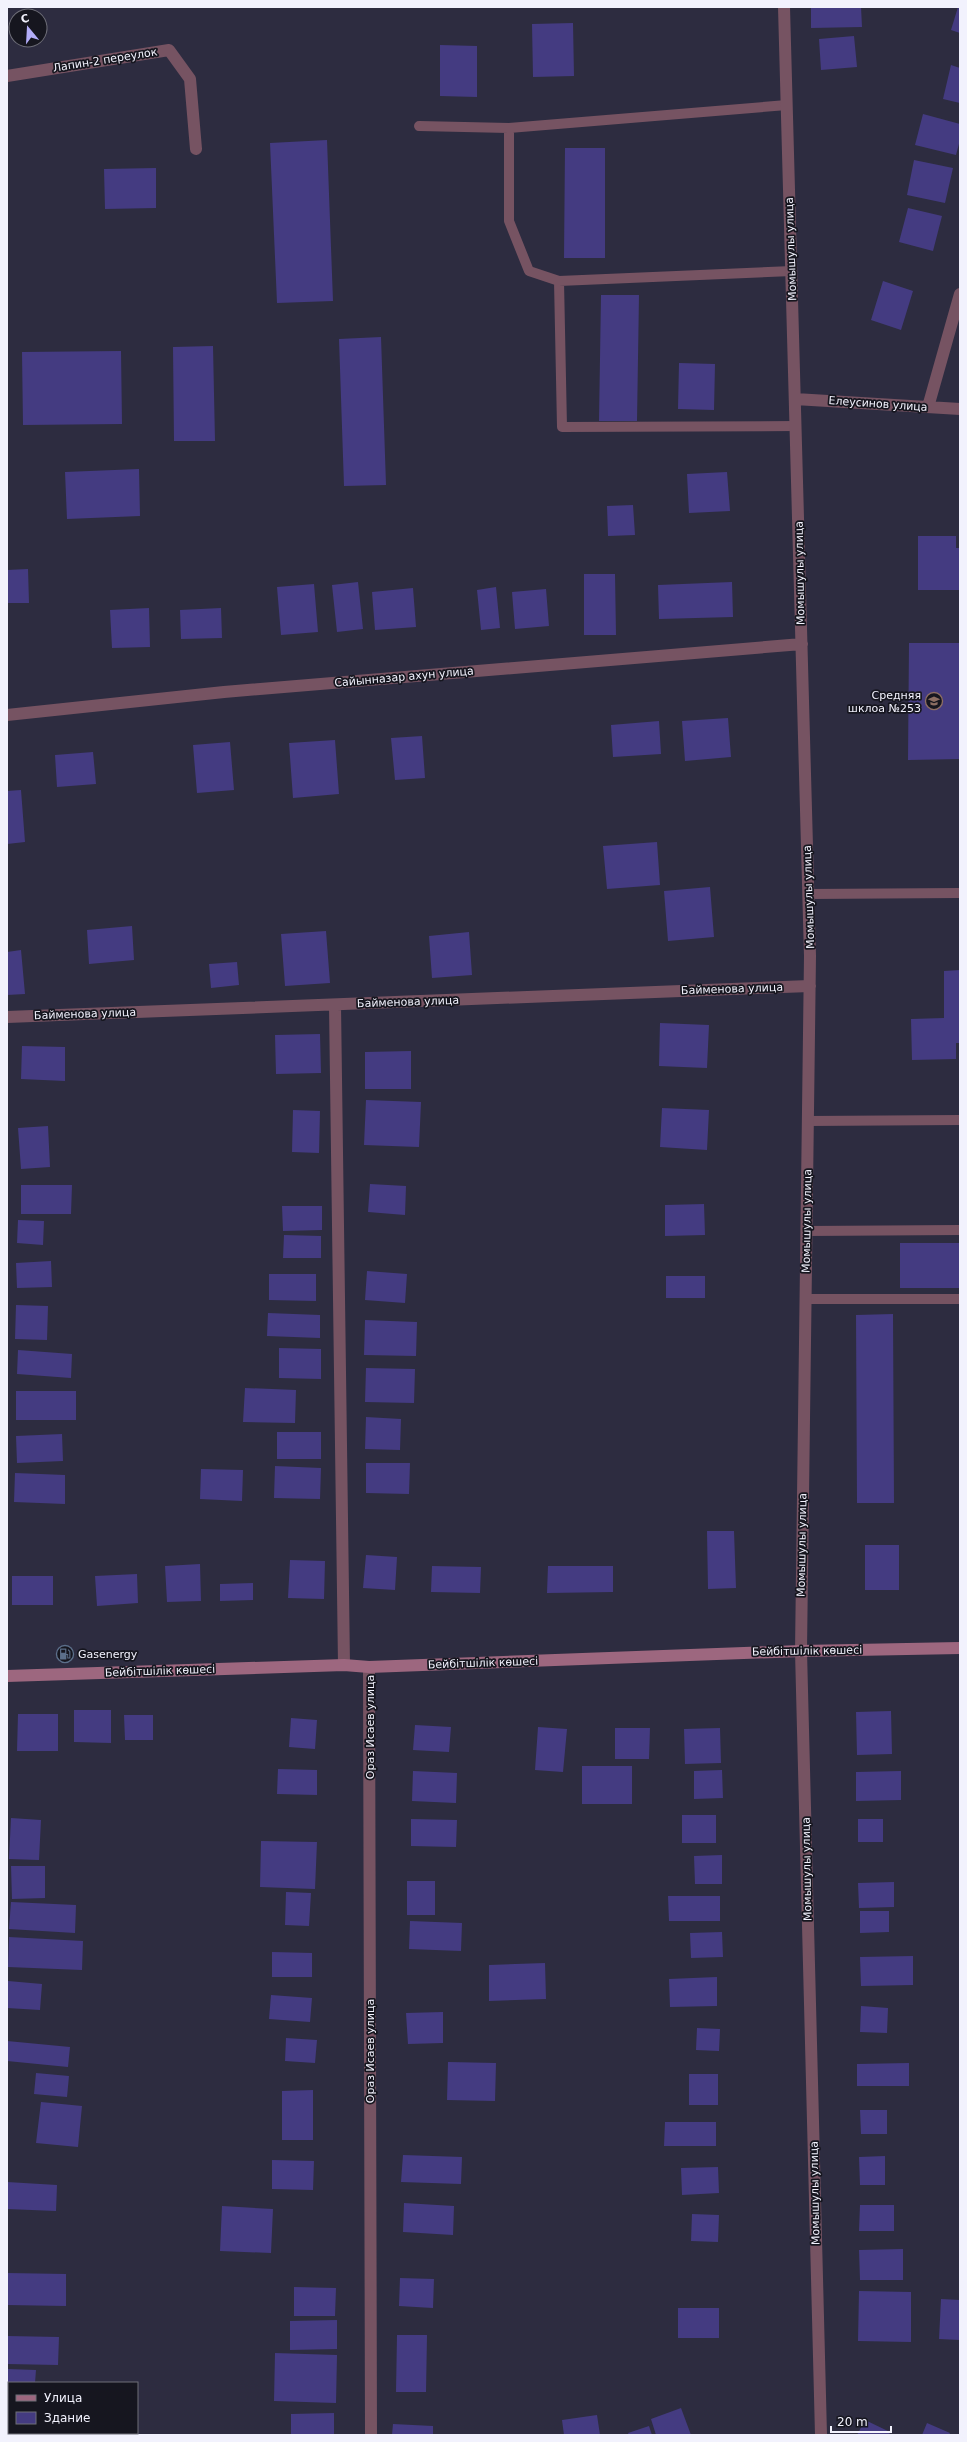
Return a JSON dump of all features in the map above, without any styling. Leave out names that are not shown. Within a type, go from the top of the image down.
[{"type":"street","name":"Момышулы улица","points":[[784,7],[810,986],[801,1651],[821,2435]]},
{"type":"street","name":"Лапин-2 переулок","points":[[7,76],[169,50],[190,79],[196,149]]},
{"type":"street","points":[[928,407],[960,294]]},
{"type":"street","name":"Елеусинов улица","points":[[795,399],[960,409]]},
{"type":"street","name":"Сайынназар ахун улица","points":[[7,715],[224,692],[802,644]]},
{"type":"street","name":"Байменова улица","points":[[7,1017],[810,986]]},
{"type":"street","points":[[335,1005],[344,1665]]},
{"type":"street","name":"Бейбітшілік көшесі","points":[[7,1676],[344,1665],[370,1667],[801,1651],[960,1648]]},
{"type":"street","name":"Ораз Исаев улица","points":[[370,1667],[371,2435]]},
{"type":"lane","points":[[419,126],[509,128],[787,104]]},
{"type":"lane","points":[[509,128],[509,221],[529,271],[559,281],[792,271]]},
{"type":"lane","points":[[559,281],[562,427],[796,426]]},
{"type":"lane","points":[[808,894],[960,893]]},
{"type":"lane","points":[[808,1121],[960,1120]]},
{"type":"lane","points":[[807,1231],[960,1230]]},
{"type":"lane","points":[[806,1299],[960,1299]]},
{"type":"building","points":[[811,7],[861,7],[862,27],[811,28]]},
{"type":"building","points":[[958,7],[960,7],[960,33],[951,30]]},
{"type":"building","points":[[573,23],[574,76],[533,77],[532,24]]},
{"type":"building","points":[[854,36],[857,67],[821,70],[819,39]]},
{"type":"building","points":[[440,45],[477,46],[477,97],[440,96]]},
{"type":"building","points":[[951,65],[960,68],[960,103],[943,99]]},
{"type":"building","points":[[923,114],[960,124],[960,140],[956,155],[915,145]]},
{"type":"building","points":[[327,140],[333,301],[277,303],[270,143]]},
{"type":"building","points":[[565,148],[605,148],[605,258],[564,258]]},
{"type":"building","points":[[914,160],[953,168],[945,203],[907,195]]},
{"type":"building","points":[[156,168],[156,208],[105,209],[104,169]]},
{"type":"building","points":[[908,208],[942,216],[933,251],[899,242]]},
{"type":"building","points":[[883,281],[913,291],[901,330],[871,320]]},
{"type":"building","points":[[601,295],[639,295],[637,421],[599,421]]},
{"type":"building","points":[[381,337],[386,485],[344,486],[339,339]]},
{"type":"building","points":[[213,346],[215,441],[174,441],[173,347]]},
{"type":"building","points":[[121,351],[122,424],[23,425],[22,352]]},
{"type":"building","points":[[679,363],[715,364],[714,410],[678,409]]},
{"type":"building","points":[[139,469],[140,516],[67,519],[65,472]]},
{"type":"building","points":[[727,472],[730,511],[689,513],[687,474]]},
{"type":"building","points":[[633,505],[635,535],[608,536],[607,506]]},
{"type":"building","points":[[918,536],[956,536],[956,548],[960,548],[960,590],[918,590]]},
{"type":"building","points":[[28,569],[29,603],[7,603],[7,570]]},
{"type":"building","points":[[584,574],[615,574],[616,635],[584,635]]},
{"type":"building","points":[[358,582],[363,629],[337,632],[332,585]]},
{"type":"building","points":[[732,582],[733,617],[659,619],[658,585]]},
{"type":"building","points":[[314,584],[318,632],[281,635],[277,587]]},
{"type":"building","points":[[496,587],[500,628],[481,630],[477,590]]},
{"type":"building","points":[[413,588],[416,627],[375,630],[372,592]]},
{"type":"building","points":[[546,589],[549,626],[515,629],[512,592]]},
{"type":"building","points":[[149,608],[150,647],[112,648],[110,610]]},
{"type":"building","points":[[221,608],[222,638],[181,639],[180,610]]},
{"type":"building","name":"Средняя шклоа №253","points":[[909,643],[960,643],[960,759],[908,760]]},
{"type":"building","points":[[728,718],[731,757],[685,761],[682,721]]},
{"type":"building","points":[[659,721],[661,754],[613,757],[611,725]]},
{"type":"building","points":[[422,736],[425,778],[395,780],[391,738]]},
{"type":"building","points":[[335,740],[339,794],[293,798],[289,743]]},
{"type":"building","points":[[230,742],[234,790],[197,793],[193,745]]},
{"type":"building","points":[[93,752],[96,784],[57,787],[55,755]]},
{"type":"building","points":[[21,790],[25,842],[7,844],[7,791]]},
{"type":"building","points":[[657,842],[660,885],[607,889],[603,846]]},
{"type":"building","points":[[710,887],[714,937],[668,941],[664,891]]},
{"type":"building","points":[[132,926],[134,960],[89,964],[87,930]]},
{"type":"building","points":[[326,931],[330,983],[285,986],[281,934]]},
{"type":"building","points":[[469,932],[472,975],[432,978],[429,936]]},
{"type":"building","points":[[21,950],[25,994],[7,995],[7,952]]},
{"type":"building","points":[[237,962],[239,985],[211,988],[209,964]]},
{"type":"building","points":[[960,970],[960,1043],[956,1043],[956,1059],[912,1060],[911,1019],[944,1018],[944,971]]},
{"type":"building","points":[[660,1023],[709,1025],[707,1068],[659,1066]]},
{"type":"building","points":[[320,1034],[321,1073],[276,1074],[275,1035]]},
{"type":"building","points":[[22,1046],[65,1047],[65,1081],[21,1079]]},
{"type":"building","points":[[411,1051],[411,1089],[365,1089],[365,1052]]},
{"type":"building","points":[[366,1100],[421,1102],[419,1147],[364,1145]]},
{"type":"building","points":[[662,1108],[709,1110],[707,1150],[660,1147]]},
{"type":"building","points":[[293,1110],[320,1111],[319,1153],[292,1152]]},
{"type":"building","points":[[48,1126],[50,1167],[21,1169],[18,1128]]},
{"type":"building","points":[[370,1184],[406,1186],[405,1215],[368,1212]]},
{"type":"building","points":[[21,1185],[72,1185],[71,1214],[21,1214]]},
{"type":"building","points":[[704,1204],[705,1235],[665,1236],[665,1205]]},
{"type":"building","points":[[282,1206],[322,1206],[322,1230],[283,1231]]},
{"type":"building","points":[[18,1220],[44,1221],[43,1245],[17,1243]]},
{"type":"building","points":[[284,1235],[321,1236],[321,1258],[283,1258]]},
{"type":"building","points":[[900,1243],[960,1243],[960,1288],[900,1288]]},
{"type":"building","points":[[51,1261],[52,1287],[17,1288],[16,1263]]},
{"type":"building","points":[[367,1271],[407,1274],[405,1303],[365,1300]]},
{"type":"building","points":[[269,1274],[316,1274],[316,1301],[269,1300]]},
{"type":"building","points":[[666,1276],[705,1276],[705,1298],[666,1298]]},
{"type":"building","points":[[16,1305],[48,1306],[47,1340],[15,1339]]},
{"type":"building","points":[[268,1313],[320,1315],[320,1338],[267,1336]]},
{"type":"building","points":[[893,1314],[894,1503],[857,1503],[856,1315]]},
{"type":"building","points":[[365,1320],[417,1322],[416,1356],[364,1355]]},
{"type":"building","points":[[279,1348],[321,1349],[321,1379],[279,1378]]},
{"type":"building","points":[[18,1350],[72,1354],[71,1378],[17,1374]]},
{"type":"building","points":[[366,1368],[415,1369],[414,1403],[365,1402]]},
{"type":"building","points":[[245,1388],[296,1390],[295,1423],[243,1422]]},
{"type":"building","points":[[16,1391],[76,1391],[76,1420],[16,1420]]},
{"type":"building","points":[[366,1417],[401,1419],[400,1450],[365,1449]]},
{"type":"building","points":[[277,1432],[321,1432],[321,1459],[277,1459]]},
{"type":"building","points":[[62,1434],[63,1461],[17,1463],[16,1436]]},
{"type":"building","points":[[366,1463],[410,1463],[409,1494],[366,1493]]},
{"type":"building","points":[[275,1466],[321,1468],[320,1499],[274,1498]]},
{"type":"building","points":[[201,1469],[243,1470],[242,1501],[200,1499]]},
{"type":"building","points":[[15,1473],[65,1475],[65,1504],[14,1502]]},
{"type":"building","points":[[707,1531],[734,1531],[736,1588],[708,1589]]},
{"type":"building","points":[[865,1545],[899,1545],[899,1590],[865,1590]]},
{"type":"building","points":[[366,1555],[397,1557],[395,1590],[363,1588]]},
{"type":"building","points":[[290,1560],[325,1561],[324,1599],[288,1598]]},
{"type":"building","points":[[200,1564],[201,1601],[167,1602],[165,1566]]},
{"type":"building","points":[[432,1566],[481,1567],[480,1593],[431,1592]]},
{"type":"building","points":[[548,1566],[613,1566],[613,1592],[547,1593]]},
{"type":"building","points":[[137,1574],[138,1603],[97,1606],[95,1576]]},
{"type":"building","points":[[12,1576],[53,1576],[53,1605],[12,1605]]},
{"type":"building","points":[[253,1583],[253,1600],[220,1601],[220,1584]]},
{"type":"building","points":[[74,1710],[111,1710],[111,1743],[74,1742]]},
{"type":"building","points":[[891,1711],[892,1754],[857,1755],[856,1712]]},
{"type":"building","points":[[18,1714],[58,1714],[58,1751],[17,1751]]},
{"type":"building","points":[[124,1715],[153,1715],[153,1740],[125,1740]]},
{"type":"building","points":[[291,1718],[317,1720],[315,1749],[289,1747]]},
{"type":"building","points":[[415,1725],[451,1727],[449,1752],[413,1750]]},
{"type":"building","points":[[538,1727],[567,1729],[563,1772],[535,1770]]},
{"type":"building","points":[[615,1728],[650,1728],[649,1759],[615,1759]]},
{"type":"building","points":[[720,1728],[721,1763],[685,1764],[684,1729]]},
{"type":"building","points":[[582,1766],[632,1766],[632,1804],[582,1804]]},
{"type":"building","points":[[278,1769],[317,1770],[317,1795],[277,1794]]},
{"type":"building","points":[[722,1770],[723,1798],[694,1799],[694,1771]]},
{"type":"building","points":[[413,1771],[457,1773],[456,1803],[412,1801]]},
{"type":"building","points":[[901,1771],[901,1800],[856,1801],[856,1772]]},
{"type":"building","points":[[682,1815],[716,1815],[716,1843],[682,1843]]},
{"type":"building","points":[[11,1818],[41,1820],[39,1860],[9,1859]]},
{"type":"building","points":[[411,1819],[457,1820],[456,1847],[411,1846]]},
{"type":"building","points":[[858,1819],[883,1819],[883,1842],[858,1842]]},
{"type":"building","points":[[261,1841],[317,1842],[315,1889],[260,1887]]},
{"type":"building","points":[[722,1855],[722,1884],[695,1884],[694,1856]]},
{"type":"building","points":[[11,1866],[45,1866],[45,1898],[12,1899]]},
{"type":"building","points":[[407,1881],[435,1881],[435,1915],[407,1915]]},
{"type":"building","points":[[894,1882],[894,1907],[859,1908],[858,1883]]},
{"type":"building","points":[[286,1892],[311,1893],[309,1926],[285,1925]]},
{"type":"building","points":[[668,1896],[720,1896],[720,1921],[669,1921]]},
{"type":"building","points":[[11,1902],[76,1905],[75,1933],[9,1929]]},
{"type":"building","points":[[860,1911],[889,1911],[889,1932],[860,1933]]},
{"type":"building","points":[[410,1921],[462,1923],[461,1951],[409,1949]]},
{"type":"building","points":[[722,1932],[723,1957],[691,1958],[690,1933]]},
{"type":"building","points":[[9,1937],[83,1941],[82,1970],[8,1967]]},
{"type":"building","points":[[272,1952],[312,1953],[312,1977],[272,1977]]},
{"type":"building","points":[[913,1956],[913,1985],[861,1986],[860,1957]]},
{"type":"building","points":[[545,1963],[546,1999],[489,2001],[489,1965]]},
{"type":"building","points":[[717,1977],[717,2006],[670,2007],[669,1979]]},
{"type":"building","points":[[8,1981],[42,1984],[40,2010],[7,2008]]},
{"type":"building","points":[[271,1995],[312,1998],[310,2022],[269,2019]]},
{"type":"building","points":[[861,2006],[888,2008],[887,2033],[860,2032]]},
{"type":"building","points":[[443,2012],[443,2043],[408,2044],[406,2013]]},
{"type":"building","points":[[697,2028],[720,2029],[719,2051],[696,2050]]},
{"type":"building","points":[[286,2038],[317,2040],[315,2063],[285,2061]]},
{"type":"building","points":[[7,2041],[70,2047],[68,2067],[7,2061]]},
{"type":"building","points":[[448,2062],[496,2063],[495,2101],[447,2100]]},
{"type":"building","points":[[909,2063],[909,2086],[857,2086],[857,2064]]},
{"type":"building","points":[[36,2073],[69,2076],[67,2097],[34,2094]]},
{"type":"building","points":[[689,2074],[718,2074],[718,2105],[689,2105]]},
{"type":"building","points":[[313,2090],[313,2140],[282,2140],[282,2091]]},
{"type":"building","points":[[41,2102],[82,2106],[78,2147],[36,2143]]},
{"type":"building","points":[[860,2110],[887,2110],[887,2134],[861,2134]]},
{"type":"building","points":[[665,2122],[716,2122],[716,2146],[664,2146]]},
{"type":"building","points":[[403,2155],[462,2157],[461,2184],[401,2182]]},
{"type":"building","points":[[885,2156],[885,2185],[860,2185],[859,2157]]},
{"type":"building","points":[[272,2160],[314,2161],[313,2190],[272,2189]]},
{"type":"building","points":[[718,2167],[719,2193],[682,2195],[681,2168]]},
{"type":"building","points":[[7,2182],[57,2185],[56,2211],[7,2209]]},
{"type":"building","points":[[404,2203],[454,2206],[453,2235],[403,2232]]},
{"type":"building","points":[[860,2205],[894,2205],[894,2231],[859,2231]]},
{"type":"building","points":[[222,2206],[273,2209],[271,2253],[220,2251]]},
{"type":"building","points":[[692,2214],[719,2215],[718,2242],[691,2241]]},
{"type":"building","points":[[903,2249],[903,2280],[860,2280],[859,2250]]},
{"type":"building","points":[[7,2273],[66,2274],[66,2306],[7,2305]]},
{"type":"building","points":[[400,2278],[434,2279],[433,2308],[399,2306]]},
{"type":"building","points":[[294,2287],[336,2288],[335,2316],[294,2316]]},
{"type":"building","points":[[859,2291],[911,2292],[911,2342],[858,2341]]},
{"type":"building","points":[[941,2299],[960,2300],[960,2340],[939,2339]]},
{"type":"building","points":[[678,2308],[719,2308],[719,2338],[678,2338]]},
{"type":"building","points":[[337,2320],[337,2349],[290,2350],[290,2321]]},
{"type":"building","points":[[397,2335],[427,2335],[426,2392],[396,2392]]},
{"type":"building","points":[[7,2336],[59,2337],[58,2365],[7,2364]]},
{"type":"building","points":[[275,2353],[337,2355],[336,2403],[274,2401]]},
{"type":"building","points":[[7,2369],[36,2370],[35,2382],[8,2382],[7,2401]]},
{"type":"building","points":[[681,2408],[691,2435],[656,2435],[651,2419]]},
{"type":"building","points":[[334,2413],[334,2435],[291,2435],[291,2414]]},
{"type":"building","points":[[597,2415],[600,2435],[564,2435],[562,2420]]},
{"type":"building","points":[[865,2420],[890,2432],[889,2435],[857,2435]]},
{"type":"building","points":[[927,2423],[950,2433],[949,2435],[922,2435]]},
{"type":"building","points":[[393,2424],[433,2426],[433,2435],[392,2435]]},
{"type":"building","points":[[649,2426],[652,2435],[629,2435],[628,2433]]},
{"type":"place","name":"Средняя шклоа №253","points":[[934,701]]},
{"type":"place","name":"Gasenergy","points":[[65,1654]]}]
